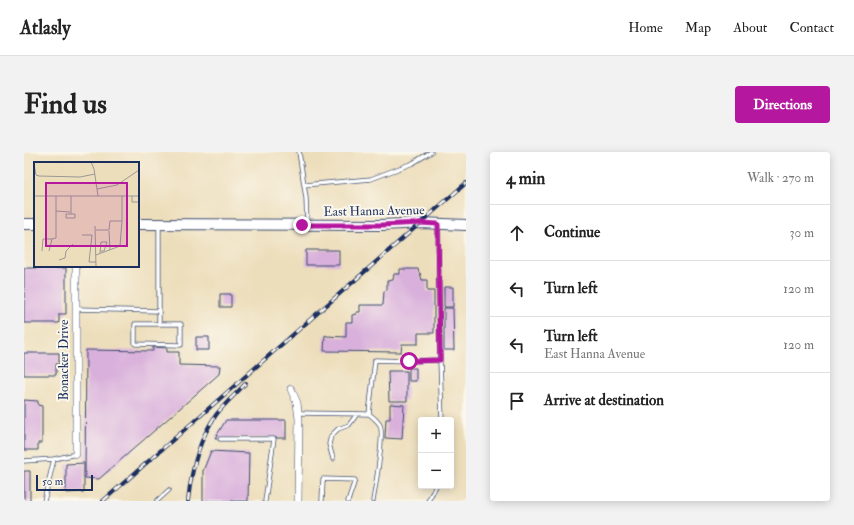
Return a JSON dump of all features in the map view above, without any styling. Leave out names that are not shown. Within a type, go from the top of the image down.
[{"type":"street","name":"East Hanna Avenue","points":[[139,224],[382,225],[420,223],[466,225]]},
{"type":"street","name":"Bonacker Drive","points":[[76,267],[76,454]]},
{"type":"street","points":[[291,389],[297,403],[298,413],[298,501]]},
{"type":"lane","points":[[299,152],[304,185],[307,225]]},
{"type":"lane","points":[[304,185],[371,179],[413,163],[431,152]]},
{"type":"lane","points":[[158,224],[159,324]]},
{"type":"lane","points":[[438,224],[442,417]]},
{"type":"lane","points":[[76,309],[159,311]]},
{"type":"lane","points":[[135,324],[159,324],[180,324],[181,345],[135,344],[135,324]]},
{"type":"lane","points":[[369,414],[374,360],[440,360]]},
{"type":"lane","points":[[298,413],[369,414],[374,417],[381,426],[381,440],[373,501]]},
{"type":"lane","points":[[333,459],[329,444],[331,436],[338,429],[349,425],[357,414]]},
{"type":"lane","points":[[220,439],[274,439],[265,501]]},
{"type":"lane","points":[[24,461],[54,460],[76,454]]},
{"type":"lane","points":[[44,501],[54,460]]},
{"type":"lane","points":[[322,501],[323,480],[355,480],[348,501]]},
{"type":"lane","points":[[428,501],[434,489]]},
{"type":"lane","points":[[157,501],[169,490]]},
{"type":"building","points":[[306,250],[339,250],[339,265],[306,265]]},
{"type":"building","points":[[24,268],[66,268],[66,314],[59,314],[59,323],[24,323]]},
{"type":"building","points":[[400,269],[418,269],[422,280],[427,280],[427,291],[434,291],[434,333],[418,333],[418,344],[402,344],[401,352],[324,351],[325,335],[346,337],[346,322],[352,322],[352,315],[356,314],[356,312],[360,312],[360,305],[383,305],[384,291],[387,290],[387,281],[393,280],[394,274],[400,274]]},
{"type":"building","points":[[444,287],[453,287],[453,307],[444,307]]},
{"type":"building","points":[[220,294],[231,294],[231,307],[220,307]]},
{"type":"building","points":[[444,308],[453,308],[454,350],[444,350]]},
{"type":"building","points":[[196,337],[209,337],[209,350],[196,350]]},
{"type":"building","points":[[153,347],[167,348],[167,352],[179,352],[179,365],[220,366],[219,374],[99,479],[85,478],[86,350],[153,351]]},
{"type":"building","points":[[24,353],[59,353],[59,364],[56,364],[56,375],[24,375]]},
{"type":"building","points":[[409,368],[416,368],[416,381],[409,381]]},
{"type":"building","points":[[388,371],[407,371],[407,401],[389,401]]},
{"type":"building","points":[[24,400],[38,401],[38,405],[42,406],[42,443],[38,443],[38,450],[24,450]]},
{"type":"building","points":[[390,404],[404,405],[402,439],[385,438],[386,419],[390,419]]},
{"type":"building","points":[[226,420],[286,420],[286,438],[215,438]]},
{"type":"building","points":[[211,451],[249,453],[248,501],[203,501],[203,471]]},
{"type":"building","points":[[84,463],[84,492],[66,493],[66,464]]},
{"type":"building","points":[[24,471],[30,471],[30,501],[24,501]]},
{"type":"railway","points":[[103,501],[466,183]]},
{"type":"railway","points":[[188,501],[194,467],[200,445],[205,434],[219,411],[246,383]]},
{"type":"route","points":[[302,225],[438,224],[440,360],[409,361]]}]
